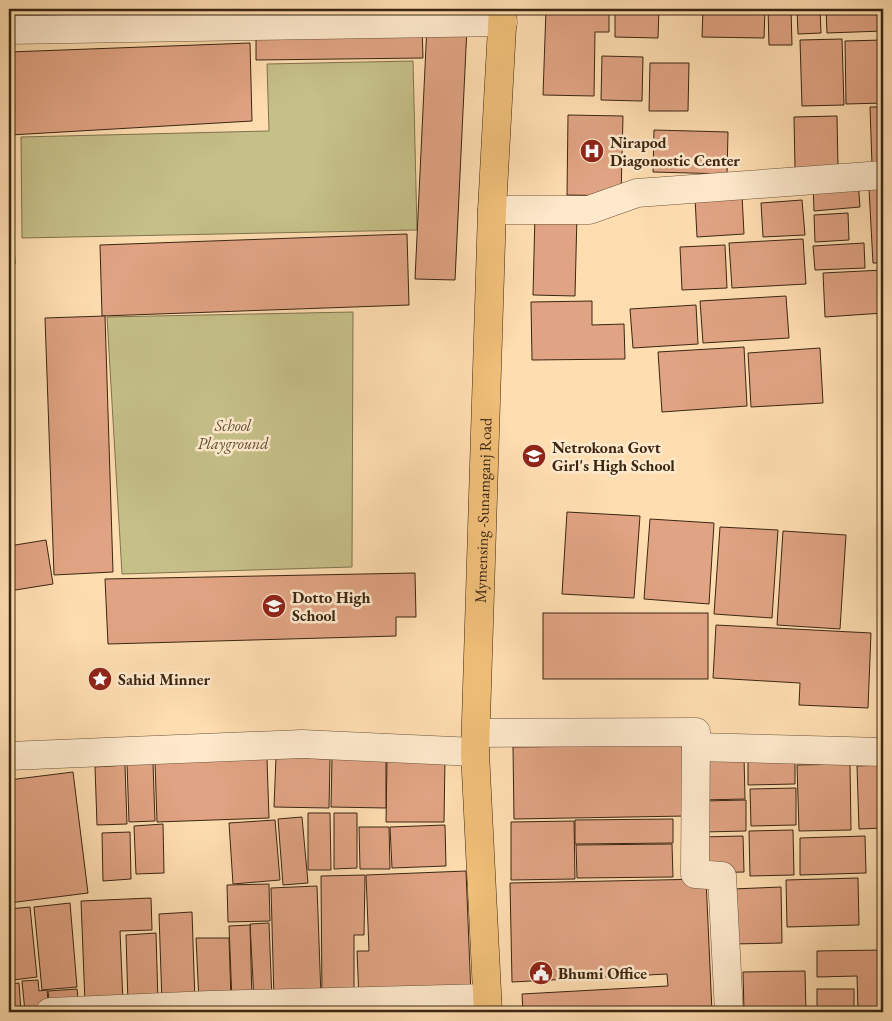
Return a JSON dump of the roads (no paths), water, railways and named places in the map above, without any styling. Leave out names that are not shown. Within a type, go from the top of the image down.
[{"type":"main road","name":"Mymensing -Sunamganj Road","points":[[488,1005],[475,742],[492,210],[503,15]]},
{"type":"street","points":[[9,30],[503,15]]},
{"type":"street","points":[[492,210],[589,210],[636,193],[883,175]]},
{"type":"street","points":[[9,756],[302,744],[475,742],[696,732],[695,874],[722,876],[728,1012]]},
{"type":"street","points":[[696,747],[883,752]]},
{"type":"street","points":[[50,1012],[488,1005]]},
{"type":"place","name":"Nirapod Diagonostic Center","points":[[592,151]]},
{"type":"place","name":"Netrokona Govt Girl's High School","points":[[534,456]]},
{"type":"place","name":"Dotto High School","points":[[274,606]]},
{"type":"place","name":"Sahid Minner","points":[[100,679]]},
{"type":"place","name":"Bhumi Office","points":[[541,973]]},
{"type":"park label","name":"School Playground","points":[[233,434]]}]
